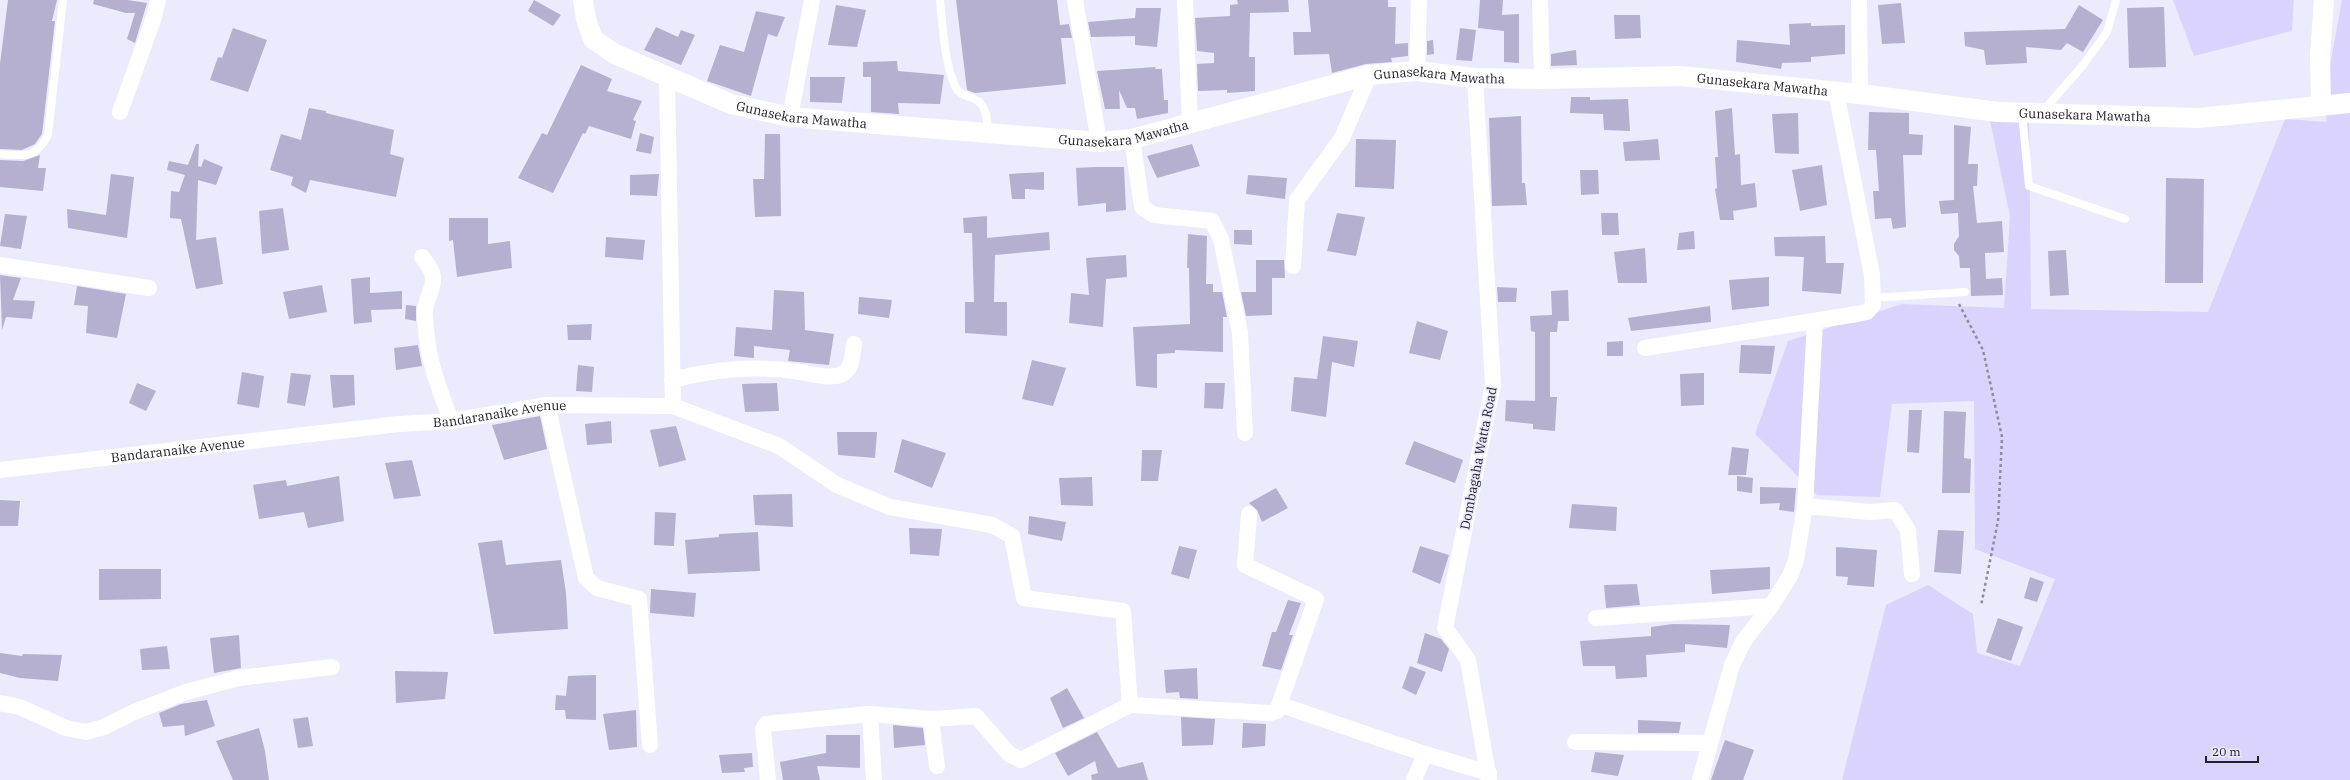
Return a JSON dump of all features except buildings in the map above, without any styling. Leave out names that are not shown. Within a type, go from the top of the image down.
[{"type":"street","points":[[120,112],[154,17],[158,0]]},
{"type":"street","name":"Gunasekara Mawatha","points":[[583,0],[586,19],[593,39],[615,54],[731,104],[790,117],[1099,142],[1132,139],[1369,75],[1417,71],[1475,78],[1542,79],[1681,76],[1860,94],[1998,112],[2198,118],[2350,103]]},
{"type":"street","points":[[790,117],[812,0]]},
{"type":"street","points":[[1074,0],[1099,142]]},
{"type":"street","points":[[1185,0],[1190,124]]},
{"type":"street","points":[[1417,71],[1419,0]]},
{"type":"street","points":[[1540,0],[1542,79]]},
{"type":"street","points":[[1859,0],[1860,94]]},
{"type":"street","points":[[2321,106],[2320,55],[2324,0]]},
{"type":"street","points":[[1293,266],[1297,200],[1342,138],[1369,75]]},
{"type":"street","points":[[667,77],[673,406],[779,446],[837,485],[890,507],[992,525],[1012,536],[1024,598],[1123,611],[1130,705]]},
{"type":"street","name":"Dombagaha Watta Road","points":[[1475,78],[1493,384],[1445,628],[1468,660],[1489,777]]},
{"type":"street","points":[[1645,348],[1815,322],[1868,312],[1873,305],[1872,275],[1836,92]]},
{"type":"street","points":[[1132,139],[1142,207],[1154,215],[1212,221],[1221,239],[1240,333],[1245,433]]},
{"type":"street","points":[[422,257],[432,269],[434,282],[425,311],[427,347],[436,380],[451,421]]},
{"type":"street","points":[[0,265],[149,288]]},
{"type":"street","points":[[1700,780],[1732,665],[1743,642],[1771,606],[1790,576],[1796,560],[1804,506],[1815,322]]},
{"type":"street","points":[[672,380],[719,369],[746,368],[778,369],[832,376],[843,374],[851,365],[854,344]]},
{"type":"street","points":[[547,405],[586,578],[597,588],[639,598],[650,745]]},
{"type":"street","name":"Bandaranaike Avenue","points":[[0,470],[399,424],[451,421],[547,405],[673,406]]},
{"type":"street","points":[[1804,506],[1870,512],[1895,510],[1908,530],[1912,574]]},
{"type":"street","points":[[768,780],[764,729],[766,724],[870,714],[931,719],[976,716],[1009,754],[1021,760],[1130,705],[1271,713],[1277,711],[1281,705],[1316,599],[1244,565],[1248,514]]},
{"type":"street","points":[[1596,618],[1771,606]]},
{"type":"street","points":[[0,703],[20,706],[66,728],[86,732],[104,727],[134,712],[186,692],[239,678],[332,667]]},
{"type":"street","points":[[1281,705],[1489,777]]},
{"type":"street","points":[[870,714],[874,780]]},
{"type":"street","points":[[931,719],[937,766]]},
{"type":"street","points":[[1575,742],[1710,743]]},
{"type":"street","points":[[1414,780],[1425,754]]},
{"type":"lane","points":[[0,154],[27,156],[41,148],[48,134],[63,0]]},
{"type":"lane","points":[[940,0],[947,58],[955,87],[963,96],[978,101],[985,111],[989,133]]},
{"type":"lane","points":[[2116,0],[2107,32],[2084,64],[2031,113],[2029,186],[2125,219]]},
{"type":"lane","points":[[1872,298],[1965,292]]},
{"type":"path","points":[[1954,293],[1983,350],[2002,437],[1998,521],[1981,606]]},
{"type":"shaded area","points":[[2173,0],[2294,0],[2292,31],[2194,56]]},
{"type":"shaded area","points":[[2342,0],[2350,0],[2350,780],[1842,780],[1886,605],[1928,585],[1973,614],[1977,653],[2020,666],[2055,579],[1975,549],[1974,401],[1892,404],[1880,497],[1817,495],[1755,434],[1788,341],[1902,304],[2004,308],[2010,216],[1990,121],[2029,122],[2031,309],[2208,312],[2285,119],[2326,122],[2329,71]]}]
